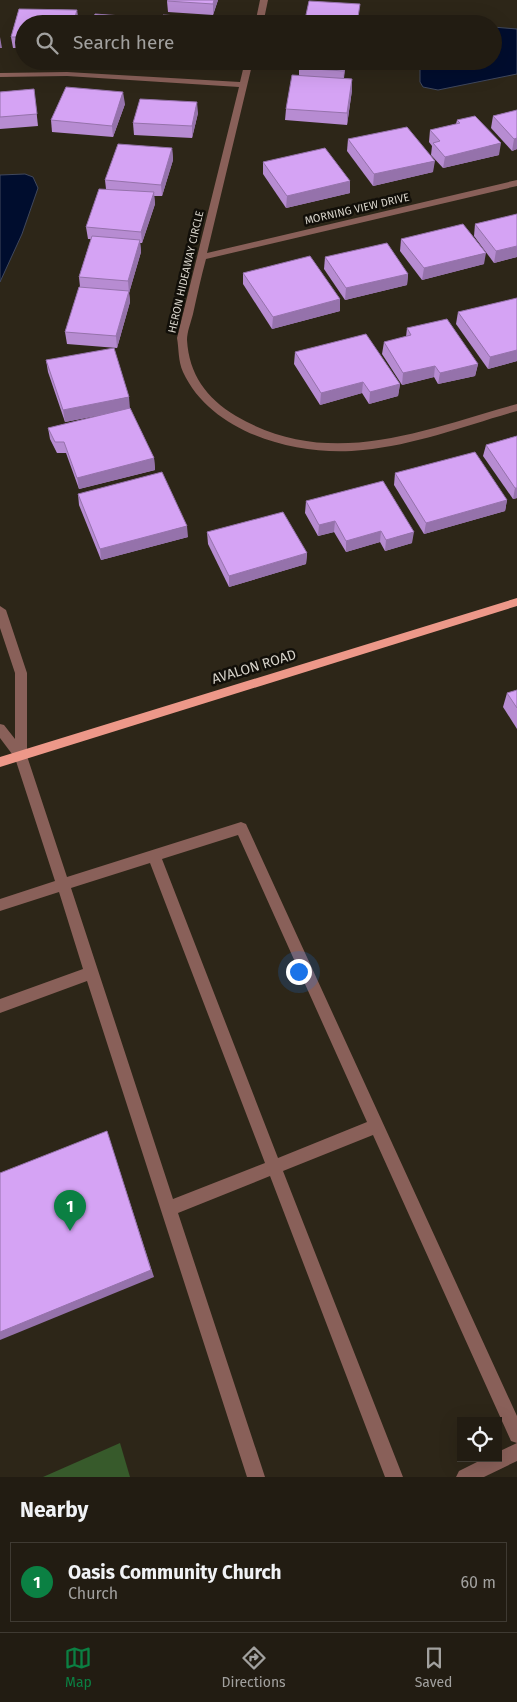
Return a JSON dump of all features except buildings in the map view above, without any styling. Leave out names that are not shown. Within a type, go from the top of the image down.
[{"type":"main road","name":"AVALON ROAD","points":[[0,762],[517,602]]},
{"type":"street","points":[[260,15],[264,0]]},
{"type":"street","name":"HERON HIDEAWAY CIRCLE","points":[[247,70],[182,338],[187,370],[211,403],[246,427],[289,443],[338,447],[388,443],[517,407]]},
{"type":"street","points":[[0,75],[67,74],[244,85]]},
{"type":"street","name":"MORNING VIEW DRIVE","points":[[202,257],[517,183]]},
{"type":"street","points":[[0,610],[21,673],[22,756],[256,1477]]},
{"type":"street","points":[[0,729],[22,756]]},
{"type":"street","points":[[0,905],[241,828],[517,1435]]},
{"type":"street","points":[[154,856],[394,1477]]},
{"type":"street","points":[[0,1006],[92,973]]},
{"type":"street","points":[[169,1209],[376,1126]]},
{"type":"street","points":[[465,1477],[517,1452]]},
{"type":"green space","points":[[120,1443],[130,1477],[43,1477]]},
{"type":"water","points":[[502,28],[517,29],[517,74],[438,90],[423,87],[420,82],[420,70],[502,70]]},
{"type":"water","points":[[25,174],[33,177],[38,188],[22,234],[0,282],[0,175]]},
{"type":"place","name":"Oasis Community Church","points":[[70,1231]]}]
